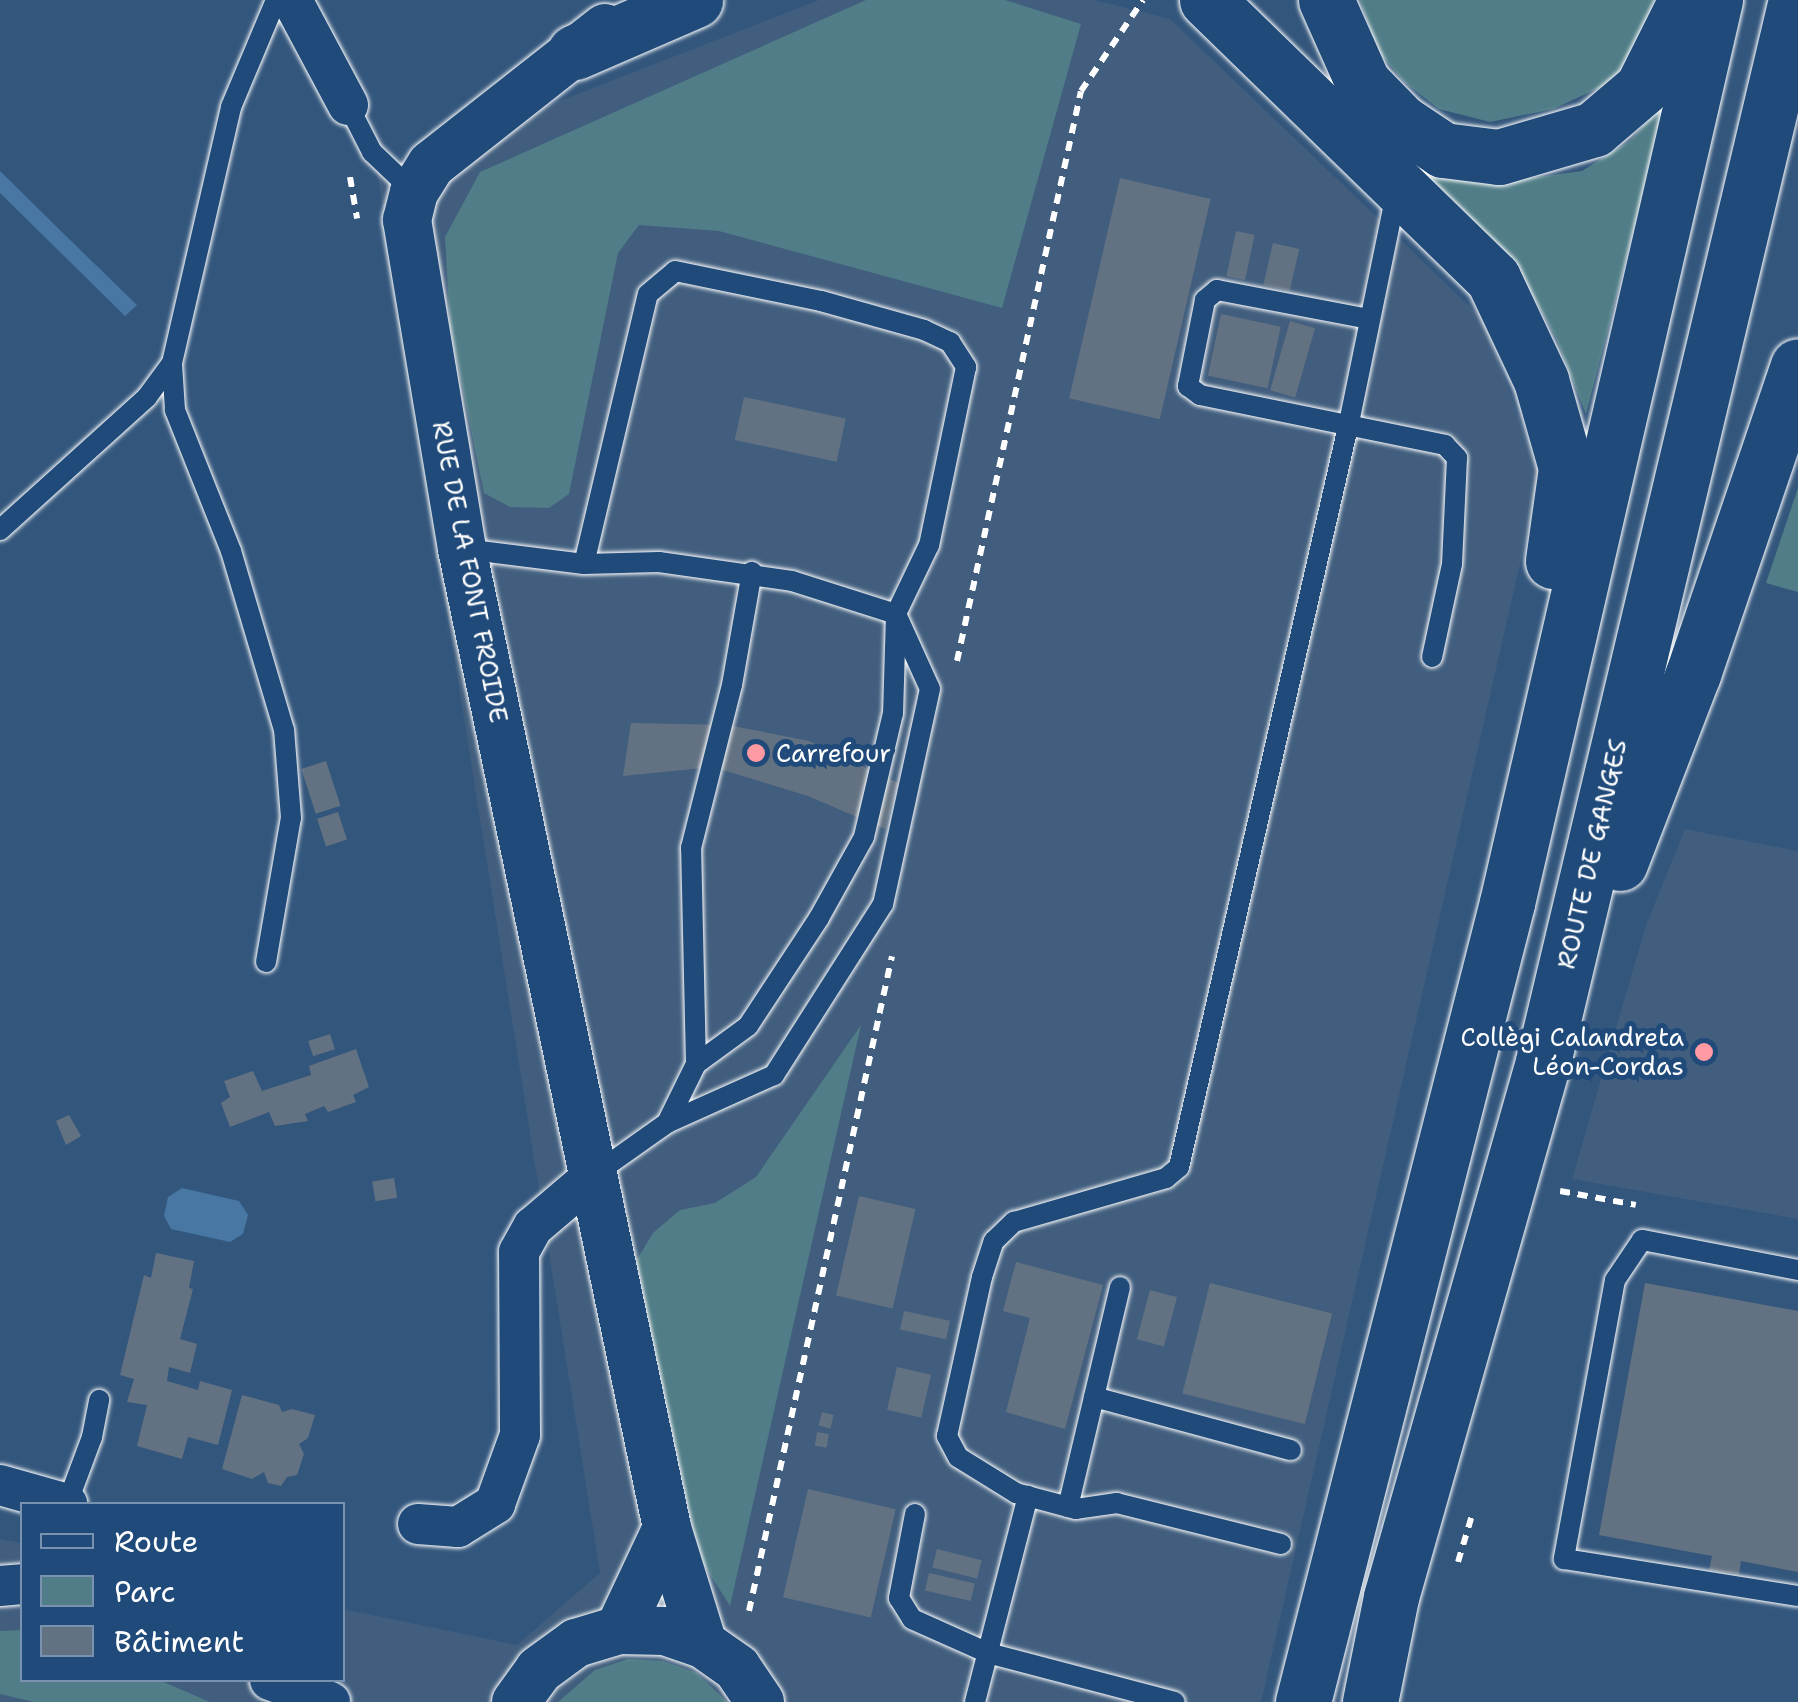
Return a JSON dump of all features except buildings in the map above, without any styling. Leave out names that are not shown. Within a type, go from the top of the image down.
[{"type":"main road","points":[[575,52],[696,0]]},
{"type":"main road","points":[[1207,0],[1398,182],[1492,278],[1540,380],[1566,468],[1507,902]]},
{"type":"main road","points":[[1326,0],[1363,83],[1401,122],[1443,150],[1500,157],[1564,141],[1606,119],[1642,88],[1686,0]]},
{"type":"main road","points":[[1303,1702],[1507,902],[1715,0]]},
{"type":"main road","name":"ROUTE DE GANGES","points":[[1370,1702],[1391,1597],[1543,1062],[1796,0]]},
{"type":"main road","points":[[1543,1062],[1693,674],[1798,366]]},
{"type":"street","points":[[292,0],[348,106]]},
{"type":"street","points":[[414,192],[431,165],[639,0]]},
{"type":"street","points":[[575,52],[662,0]]},
{"type":"street","name":"RUE DE LA FONT FROIDE","points":[[414,192],[406,220],[462,549],[667,1528],[703,1644]]},
{"type":"street","points":[[418,1524],[458,1527],[495,1504],[520,1435],[519,1252],[533,1227],[594,1176]]},
{"type":"street","points":[[0,1485],[60,1502]]},
{"type":"street","points":[[619,1630],[667,1528]]},
{"type":"street","points":[[516,1702],[540,1670],[576,1643],[619,1630],[665,1631],[703,1644],[737,1668],[760,1702]]},
{"type":"street","points":[[275,1682],[330,1702]]},
{"type":"lane","points":[[266,962],[291,818],[284,730],[231,551],[174,410],[172,363],[231,107],[276,0]]},
{"type":"lane","points":[[348,106],[372,152],[414,192]]},
{"type":"lane","points":[[1280,1544],[1118,1503],[1068,1507],[1028,1496],[958,1457],[948,1436],[982,1277],[994,1241],[1014,1222],[1166,1178],[1179,1167],[1349,422],[1398,182]]},
{"type":"lane","points":[[584,564],[648,294],[675,271],[821,301],[924,330],[950,342],[966,367],[929,545],[896,614],[893,713],[864,837],[819,918],[748,1026],[696,1064],[666,1123]]},
{"type":"lane","points":[[1369,319],[1217,290],[1206,300],[1188,386],[1200,395],[1349,422],[1446,445],[1457,458],[1452,564],[1432,657]]},
{"type":"lane","points":[[0,530],[147,396],[172,363]]},
{"type":"lane","points":[[462,549],[584,564],[659,562],[752,572],[896,614],[930,689],[883,904],[774,1075],[666,1123],[594,1176]]},
{"type":"lane","points":[[696,1064],[691,848],[732,685],[752,572]]},
{"type":"lane","points":[[1798,1270],[1642,1240],[1615,1280],[1564,1558],[1798,1596]]},
{"type":"lane","points":[[1068,1507],[1120,1287]]},
{"type":"lane","points":[[1094,1398],[1291,1450]]},
{"type":"lane","points":[[68,1502],[92,1437],[99,1400]]},
{"type":"lane","points":[[975,1702],[1028,1496]]},
{"type":"lane","points":[[915,1514],[898,1598],[912,1619],[988,1652],[1175,1702]]},
{"type":"shaded area","points":[[819,0],[1094,0],[1170,19],[1483,319],[1540,476],[1261,1702],[0,1702],[0,1539],[20,1543],[20,1682],[345,1682],[345,1609],[517,1645],[600,1573],[377,172]]},
{"type":"shaded area","points":[[0,171],[137,305],[125,316],[0,193]]},
{"type":"shaded area","name":"Collègi Calandreta Léon-Cordas","points":[[1685,829],[1798,851],[1798,1219],[1572,1179],[1646,925]]},
{"type":"shaded area","points":[[182,1188],[239,1201],[248,1215],[243,1234],[230,1242],[171,1229],[164,1216],[168,1197]]},
{"type":"green space","points":[[866,0],[1005,0],[1081,24],[1002,308],[719,231],[639,225],[618,253],[569,494],[549,508],[510,507],[484,493],[450,326],[445,237],[480,172]]},
{"type":"green space","points":[[1360,0],[1654,0],[1647,24],[1614,81],[1553,109],[1490,122],[1439,109],[1403,81],[1378,51]]},
{"type":"green space","points":[[1668,98],[1586,414],[1556,338],[1533,296],[1416,168],[1471,177],[1531,178],[1582,171],[1630,141]]},
{"type":"green space","points":[[1798,488],[1798,592],[1766,583]]},
{"type":"green space","points":[[861,1025],[730,1606],[699,1557],[636,1261],[653,1233],[680,1210],[715,1203],[756,1177]]},
{"type":"green space","points":[[20,1630],[20,1682],[164,1682],[210,1702],[34,1702],[0,1694],[0,1631]]},
{"type":"green space","points":[[628,1659],[663,1661],[697,1673],[727,1702],[558,1702],[595,1670]]},
{"type":"place","name":"Carrefour","points":[[756,753]]},
{"type":"place","name":"Collègi Calandreta Léon-Cordas","points":[[1704,1052]]}]
